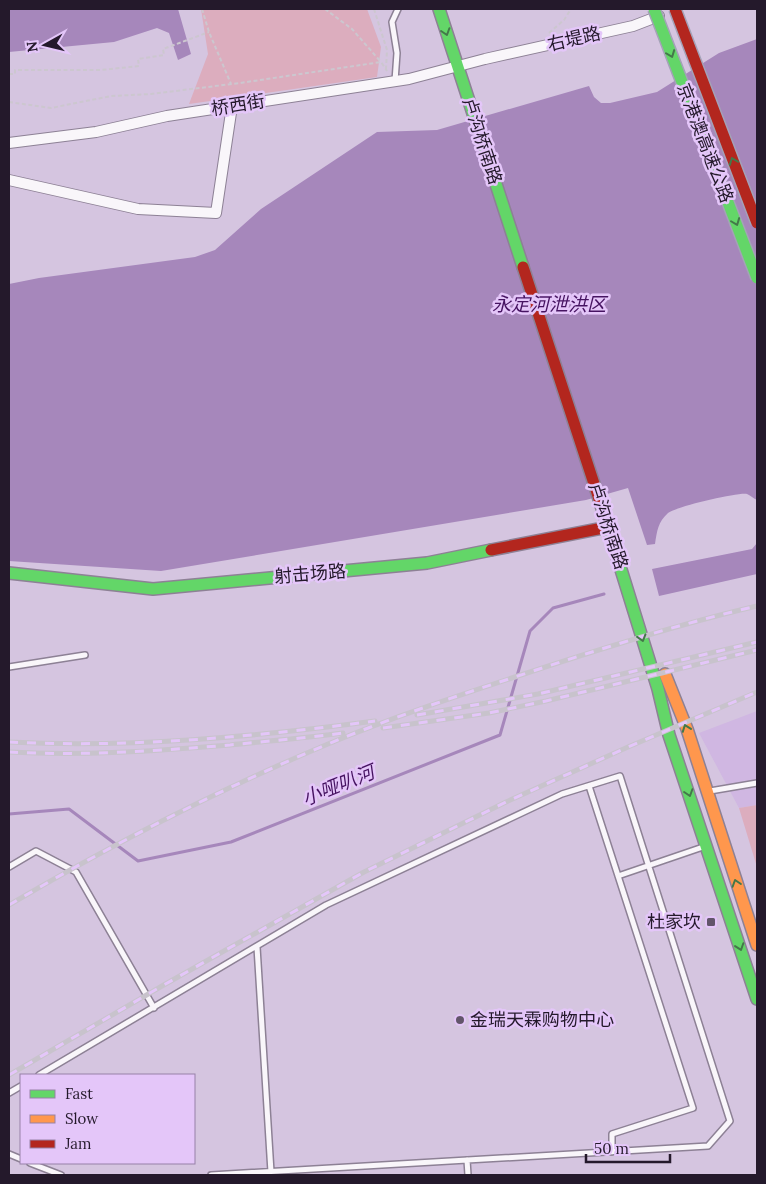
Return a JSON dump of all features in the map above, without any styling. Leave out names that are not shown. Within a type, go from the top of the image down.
[{"type":"main road","points":[[439,9],[459,53]]},
{"type":"main road","name":"京港澳高速公路","points":[[654,9],[757,278]]},
{"type":"main road","name":"京港澳高速公路","points":[[674,9],[757,223]]},
{"type":"main road","points":[[459,34],[459,53]]},
{"type":"main road","name":"卢沟桥南路","points":[[459,53],[469,89],[605,506],[669,685],[687,729],[757,945]]},
{"type":"main road","name":"卢沟桥南路","points":[[605,506],[608,527],[658,689],[669,735],[757,999]]},
{"type":"main road","name":"射击场路","points":[[9,573],[153,589],[427,563],[608,527]]},
{"type":"street","name":"右堤路","points":[[463,66],[485,59],[633,26],[679,9]]},
{"type":"street","name":"桥西街","points":[[9,143],[96,132],[167,116],[395,81],[463,66]]},
{"type":"street","points":[[9,180],[138,209],[216,213],[232,106]]},
{"type":"lane","points":[[395,81],[397,54],[392,22],[398,9]]},
{"type":"lane","points":[[9,667],[85,655]]},
{"type":"lane","points":[[41,1074],[326,905],[562,794],[620,776],[730,1122],[708,1146],[213,1175]]},
{"type":"lane","points":[[707,792],[757,783]]},
{"type":"lane","points":[[589,786],[693,1108],[612,1134],[612,1152]]},
{"type":"lane","points":[[618,876],[706,846]]},
{"type":"lane","points":[[9,867],[36,851],[76,872],[154,1008]]},
{"type":"lane","points":[[257,947],[271,1172]]},
{"type":"lane","points":[[9,1093],[20,1087]]},
{"type":"lane","points":[[467,1160],[468,1175]]},
{"type":"lane","points":[[33,1164],[61,1175]]},
{"type":"path","points":[[202,9],[209,32],[231,84]]},
{"type":"path","points":[[324,9],[352,29],[395,81]]},
{"type":"path","points":[[374,9],[387,50],[386,69]]},
{"type":"path","points":[[548,34],[564,20],[571,9]]},
{"type":"path","points":[[9,74],[15,74],[16,70],[100,70],[139,66],[138,59],[164,55],[163,49],[209,32]]},
{"type":"path","points":[[9,102],[51,108],[111,96],[151,94],[231,84],[381,62]]},
{"type":"shaded area","points":[[201,9],[367,9],[381,47],[377,77],[189,104],[208,54]]},
{"type":"shaded area","points":[[757,711],[757,805],[739,808],[699,733]]},
{"type":"shaded area","points":[[757,805],[757,867],[739,808]]},
{"type":"water","points":[[9,9],[178,9],[191,54],[178,60],[169,33],[157,28],[114,42],[9,52]]},
{"type":"water","name":"永定河泄洪区","points":[[757,39],[757,500],[747,494],[732,495],[673,510],[660,523],[655,544],[647,545],[628,488],[586,500],[161,571],[9,561],[9,284],[39,278],[195,257],[215,250],[261,209],[377,132],[437,130],[589,86],[594,97],[601,103],[610,103],[657,92],[719,53]]},
{"type":"water","points":[[757,543],[757,574],[659,596],[652,569],[752,549]]},
{"type":"waterway","name":"小哑叭河","points":[[9,814],[69,809],[138,861],[231,842],[500,735],[530,631],[553,608],[604,594]]},
{"type":"railway","points":[[9,905],[165,819],[246,780],[352,734],[402,715],[584,655],[670,629],[757,606]]},
{"type":"railway","points":[[417,715],[538,694],[757,642]]},
{"type":"railway","points":[[383,728],[489,713],[757,650]]},
{"type":"railway","points":[[9,1075],[364,872],[506,802],[757,692]]},
{"type":"railway","points":[[9,742],[101,744],[192,740],[284,732],[375,721]]},
{"type":"railway","points":[[9,752],[91,753],[147,751],[230,745],[343,733]]},
{"type":"traffic: fast","points":[[439,9],[523,267]]},
{"type":"traffic: fast","points":[[654,9],[757,278]]},
{"type":"traffic: fast","points":[[601,505],[658,689],[669,735],[757,999]]},
{"type":"traffic: fast","points":[[9,573],[153,589],[427,563],[491,550]]},
{"type":"traffic: slow","points":[[665,674],[687,729],[757,945]]},
{"type":"traffic: jam","points":[[675,9],[757,223]]},
{"type":"traffic: jam","points":[[523,267],[601,505]]},
{"type":"traffic: jam","points":[[491,550],[608,527]]},
{"type":"place","name":"杜家坎","points":[[711,922]]},
{"type":"place","name":"金瑞天霖购物中心","points":[[460,1020]]}]
